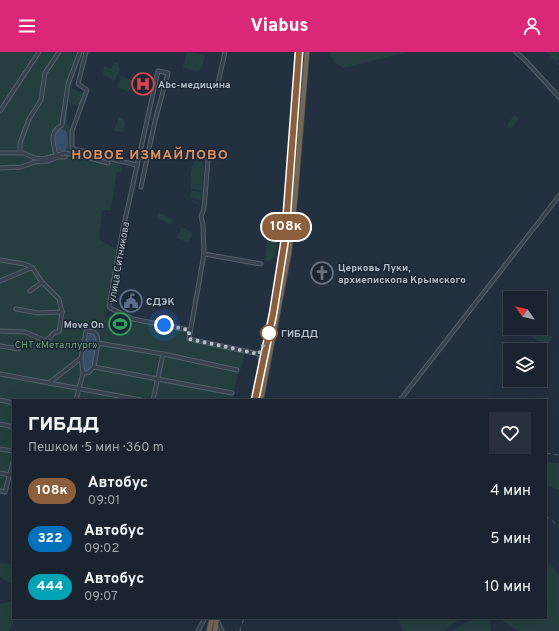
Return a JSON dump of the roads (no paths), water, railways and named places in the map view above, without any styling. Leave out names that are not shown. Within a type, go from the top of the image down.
[{"type":"highway","points":[[255,399],[274,306],[285,239],[300,52]]},
{"type":"highway","points":[[261,399],[290,253],[307,52]]},
{"type":"highway","points":[[209,631],[212,619]]},
{"type":"highway","points":[[215,631],[217,619]]},
{"type":"street","points":[[0,111],[39,52]]},
{"type":"street","points":[[20,152],[20,143],[29,119],[41,100],[45,73],[59,52]]},
{"type":"street","points":[[56,155],[53,132],[56,128],[62,125],[68,84],[80,52]]},
{"type":"street","points":[[86,52],[78,84],[87,90],[72,131],[72,147],[74,149],[104,157],[138,165],[158,71],[168,73],[141,187]]},
{"type":"street","points":[[217,88],[225,52]]},
{"type":"street","points":[[516,52],[524,58],[559,97]]},
{"type":"street","points":[[0,153],[20,152],[43,159],[65,153],[108,163]]},
{"type":"street","points":[[0,168],[21,167],[34,162],[48,161],[58,157],[65,157]]},
{"type":"street","points":[[208,160],[204,209],[201,216],[203,225],[204,254],[189,330],[189,339],[259,354],[262,365]]},
{"type":"street","name":"улица Ситникова","points":[[138,165],[119,249],[110,307],[133,320],[189,330]]},
{"type":"street","points":[[401,399],[559,196]]},
{"type":"street","points":[[204,254],[261,264]]},
{"type":"street","points":[[0,260],[24,264],[32,267],[42,282],[59,299],[62,312],[60,332],[55,332],[46,341],[25,332],[0,331]]},
{"type":"street","points":[[0,281],[32,267]]},
{"type":"street","points":[[30,291],[42,282]]},
{"type":"street","points":[[16,309],[38,313],[62,312]]},
{"type":"street","points":[[76,399],[83,373],[81,358],[86,331],[94,332],[97,336],[98,342],[94,367],[88,373],[83,373]]},
{"type":"street","points":[[98,342],[237,370]]},
{"type":"street","points":[[0,346],[19,349]]},
{"type":"street","points":[[153,399],[163,354]]},
{"type":"street","points":[[49,383],[81,358]]},
{"type":"street","points":[[94,367],[232,393]]},
{"type":"street","points":[[0,374],[136,399]]},
{"type":"street","points":[[0,400],[12,403]]},
{"type":"street","points":[[0,424],[12,427]]},
{"type":"street","points":[[0,449],[12,451]]},
{"type":"street","points":[[0,491],[5,492],[12,465]]},
{"type":"street","points":[[0,473],[9,475]]},
{"type":"street","points":[[198,631],[204,619]]},
{"type":"street","points":[[217,619],[222,631]]},
{"type":"water","points":[[59,128],[66,131],[68,145],[64,151],[58,151],[54,141],[55,133]]},
{"type":"water","points":[[89,334],[95,336],[96,344],[93,360],[88,372],[83,370],[83,361],[84,346]]},
{"type":"railway","points":[[547,453],[558,455]]},
{"type":"railway","points":[[547,517],[559,526]]},
{"type":"railway","points":[[240,631],[244,619]]},
{"type":"place","name":"Abc-медицина","points":[[143,84]]},
{"type":"place","name":"Церковь Луки, архиепископа Крымского","points":[[322,273]]},
{"type":"place","name":"СДЭК","points":[[131,301]]},
{"type":"place","name":"Move On","points":[[120,324]]},
{"type":"place","name":"ГИБДД","points":[[269,333]]},
{"type":"district","name":"НОВОЕ ИЗМАЙЛОВО","points":[[150,154]]},
{"type":"park label","name":"СНТ «Металлург»","points":[[56,344]]}]
